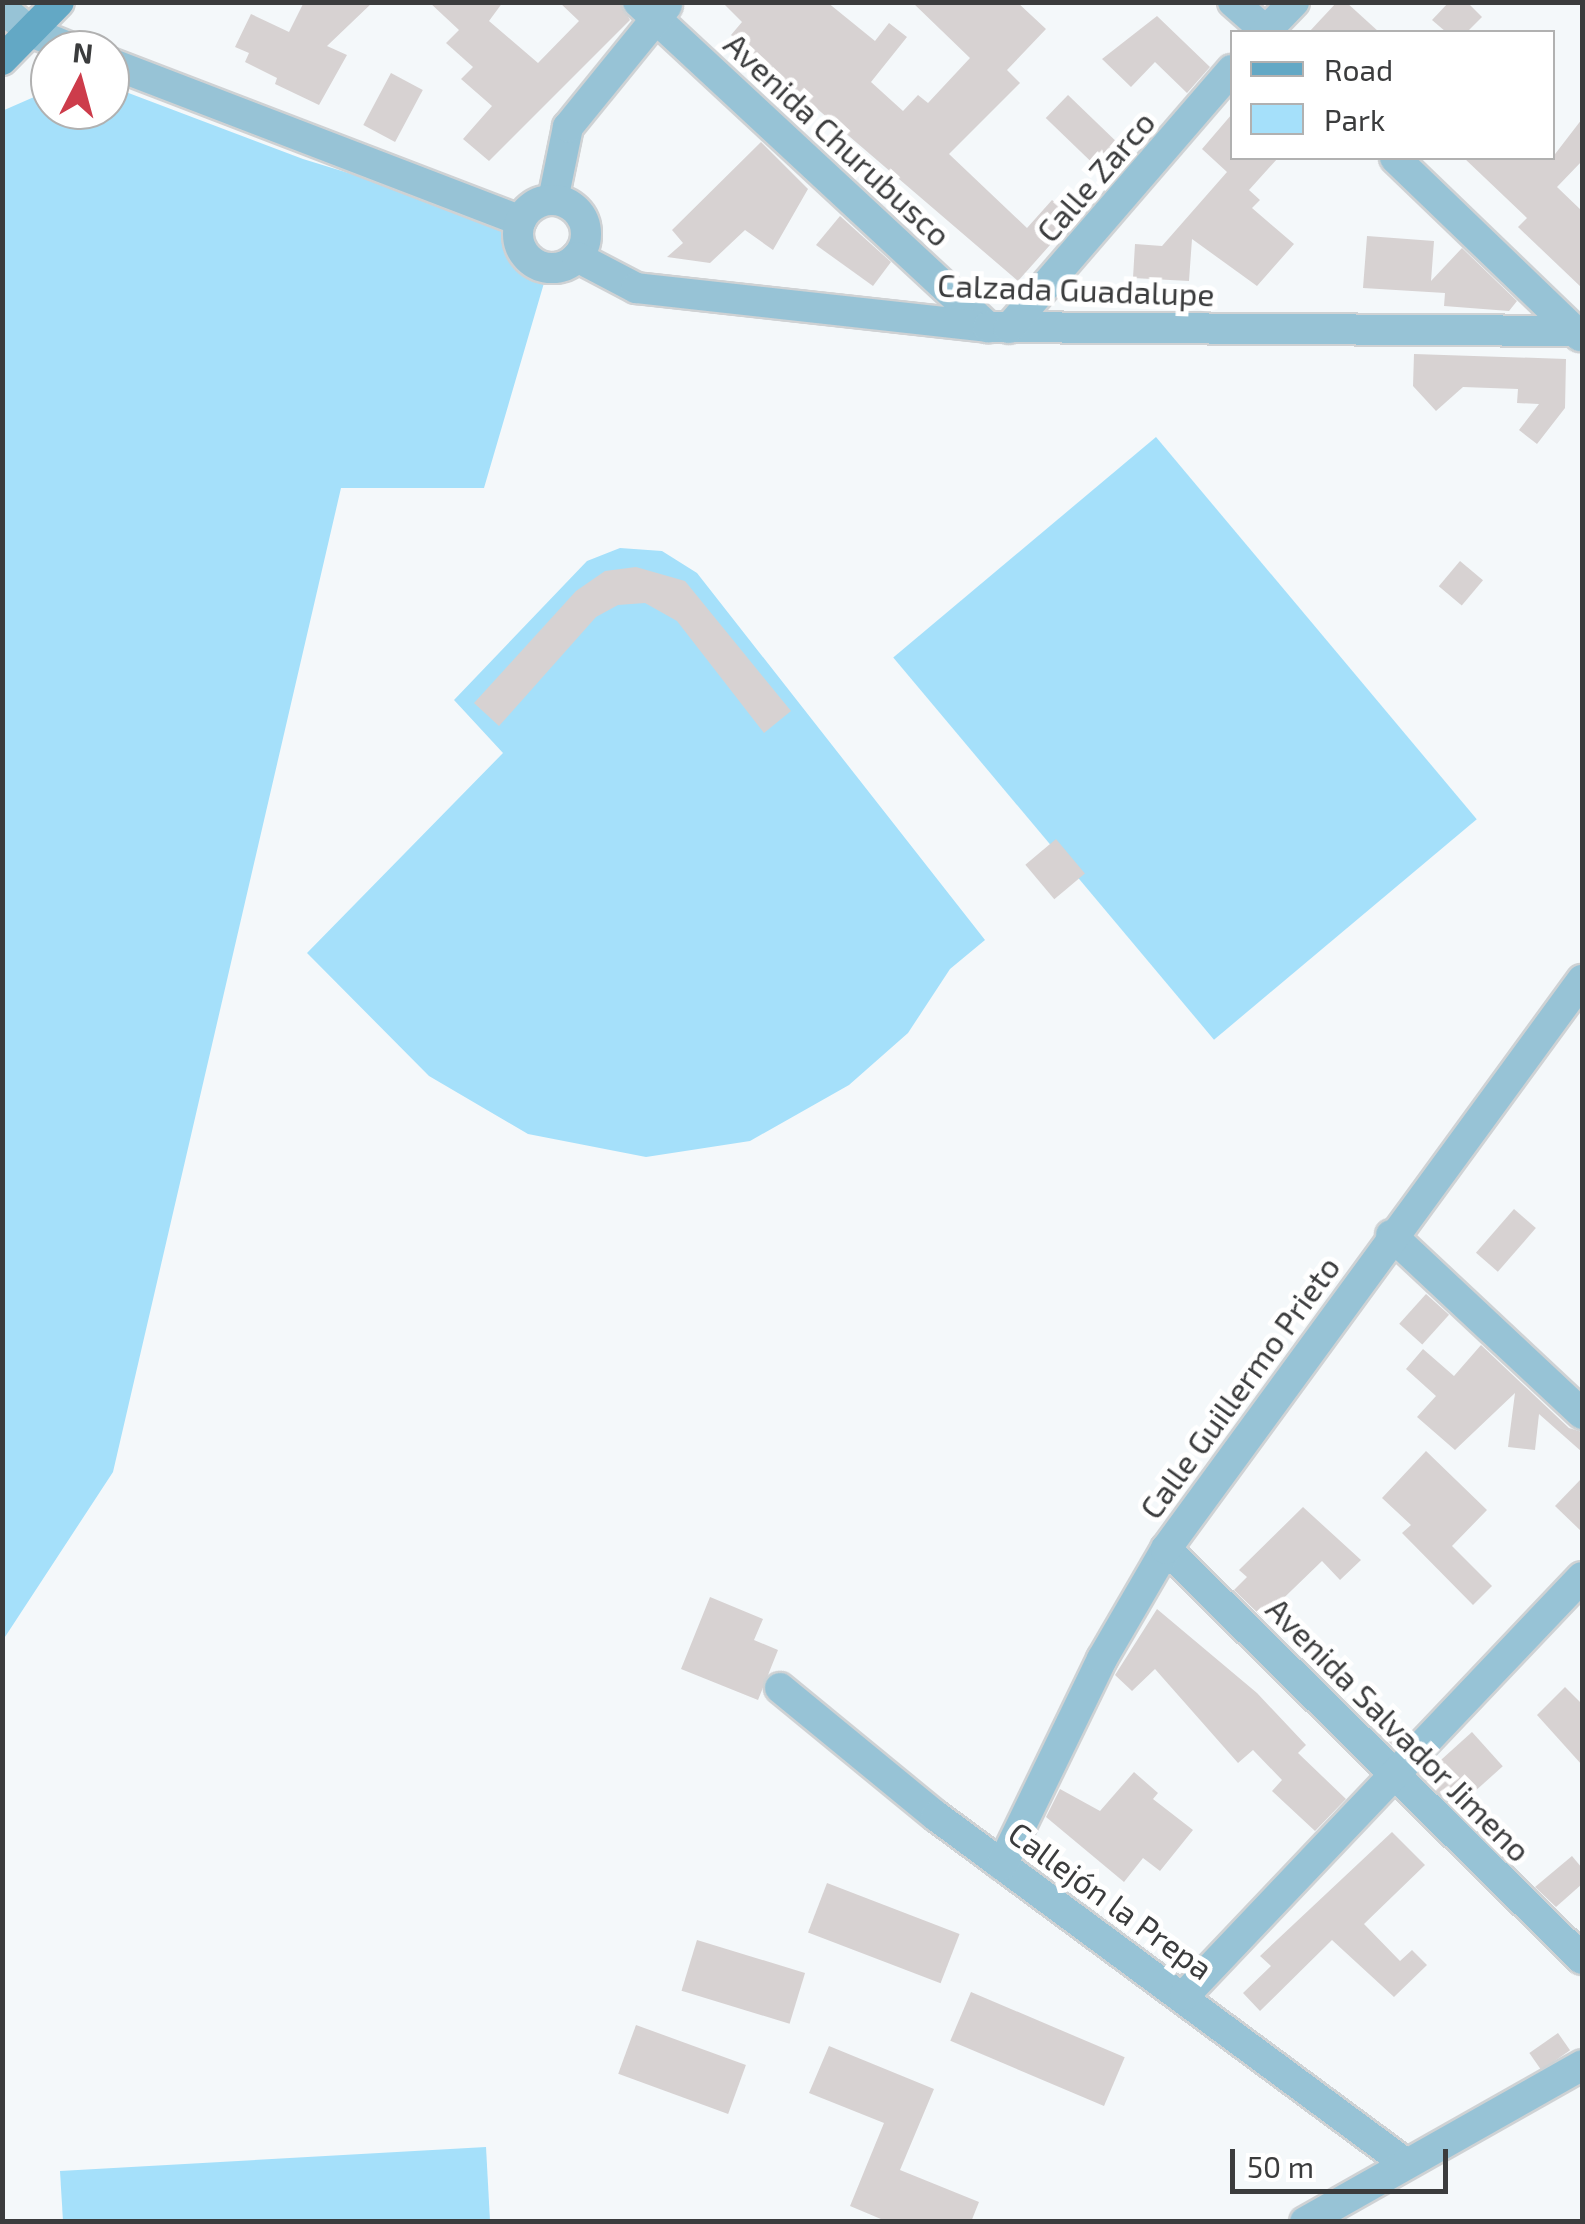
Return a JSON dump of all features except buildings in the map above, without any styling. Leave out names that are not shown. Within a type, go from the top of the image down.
[{"type":"street","points":[[33,30],[58,2]]},
{"type":"street","points":[[1234,2],[1264,30]]},
{"type":"street","points":[[1268,30],[1294,2]]},
{"type":"street","points":[[553,200],[568,126],[654,7]]},
{"type":"street","name":"Avenida Churubusco","points":[[654,7],[999,328]]},
{"type":"street","points":[[2,8],[30,31]]},
{"type":"street","points":[[2,60],[30,33]]},
{"type":"street","points":[[130,71],[520,221]]},
{"type":"street","name":"Calle Zarco","points":[[999,328],[1230,72]]},
{"type":"street","points":[[1398,160],[1580,331]]},
{"type":"street","points":[[553,200],[575,209],[586,228],[577,257],[556,268],[534,263],[519,244],[520,221],[534,205],[553,200]]},
{"type":"street","name":"Calzada Guadalupe","points":[[577,257],[636,288],[999,328],[1580,331]]},
{"type":"street","name":"Calle Guillermo Prieto","points":[[1002,1865],[1102,1659],[1166,1549],[1391,1235],[1582,980]]},
{"type":"street","points":[[1391,1235],[1582,1414]]},
{"type":"street","name":"Avenida Salvador Jimeno","points":[[1166,1549],[1582,1959]]},
{"type":"street","points":[[1185,1995],[1392,1771],[1582,1577]]},
{"type":"street","name":"Callejón la Prepa","points":[[780,1688],[1002,1865],[1185,1995],[1405,2163]]},
{"type":"street","points":[[1306,2222],[1582,2066]]},
{"type":"green space","points":[[130,94],[303,159],[498,219],[544,283],[484,488],[341,488],[113,1472],[3,1640],[2,111],[30,99],[30,130],[130,130]]},
{"type":"green space","points":[[1156,437],[1477,819],[1214,1040],[893,657]]},
{"type":"green space","points":[[620,548],[662,551],[697,573],[985,940],[950,969],[908,1033],[849,1085],[750,1141],[646,1157],[528,1134],[429,1076],[307,953],[503,753],[454,700],[587,561]]},
{"type":"green space","points":[[486,2147],[490,2221],[63,2221],[60,2171]]}]
